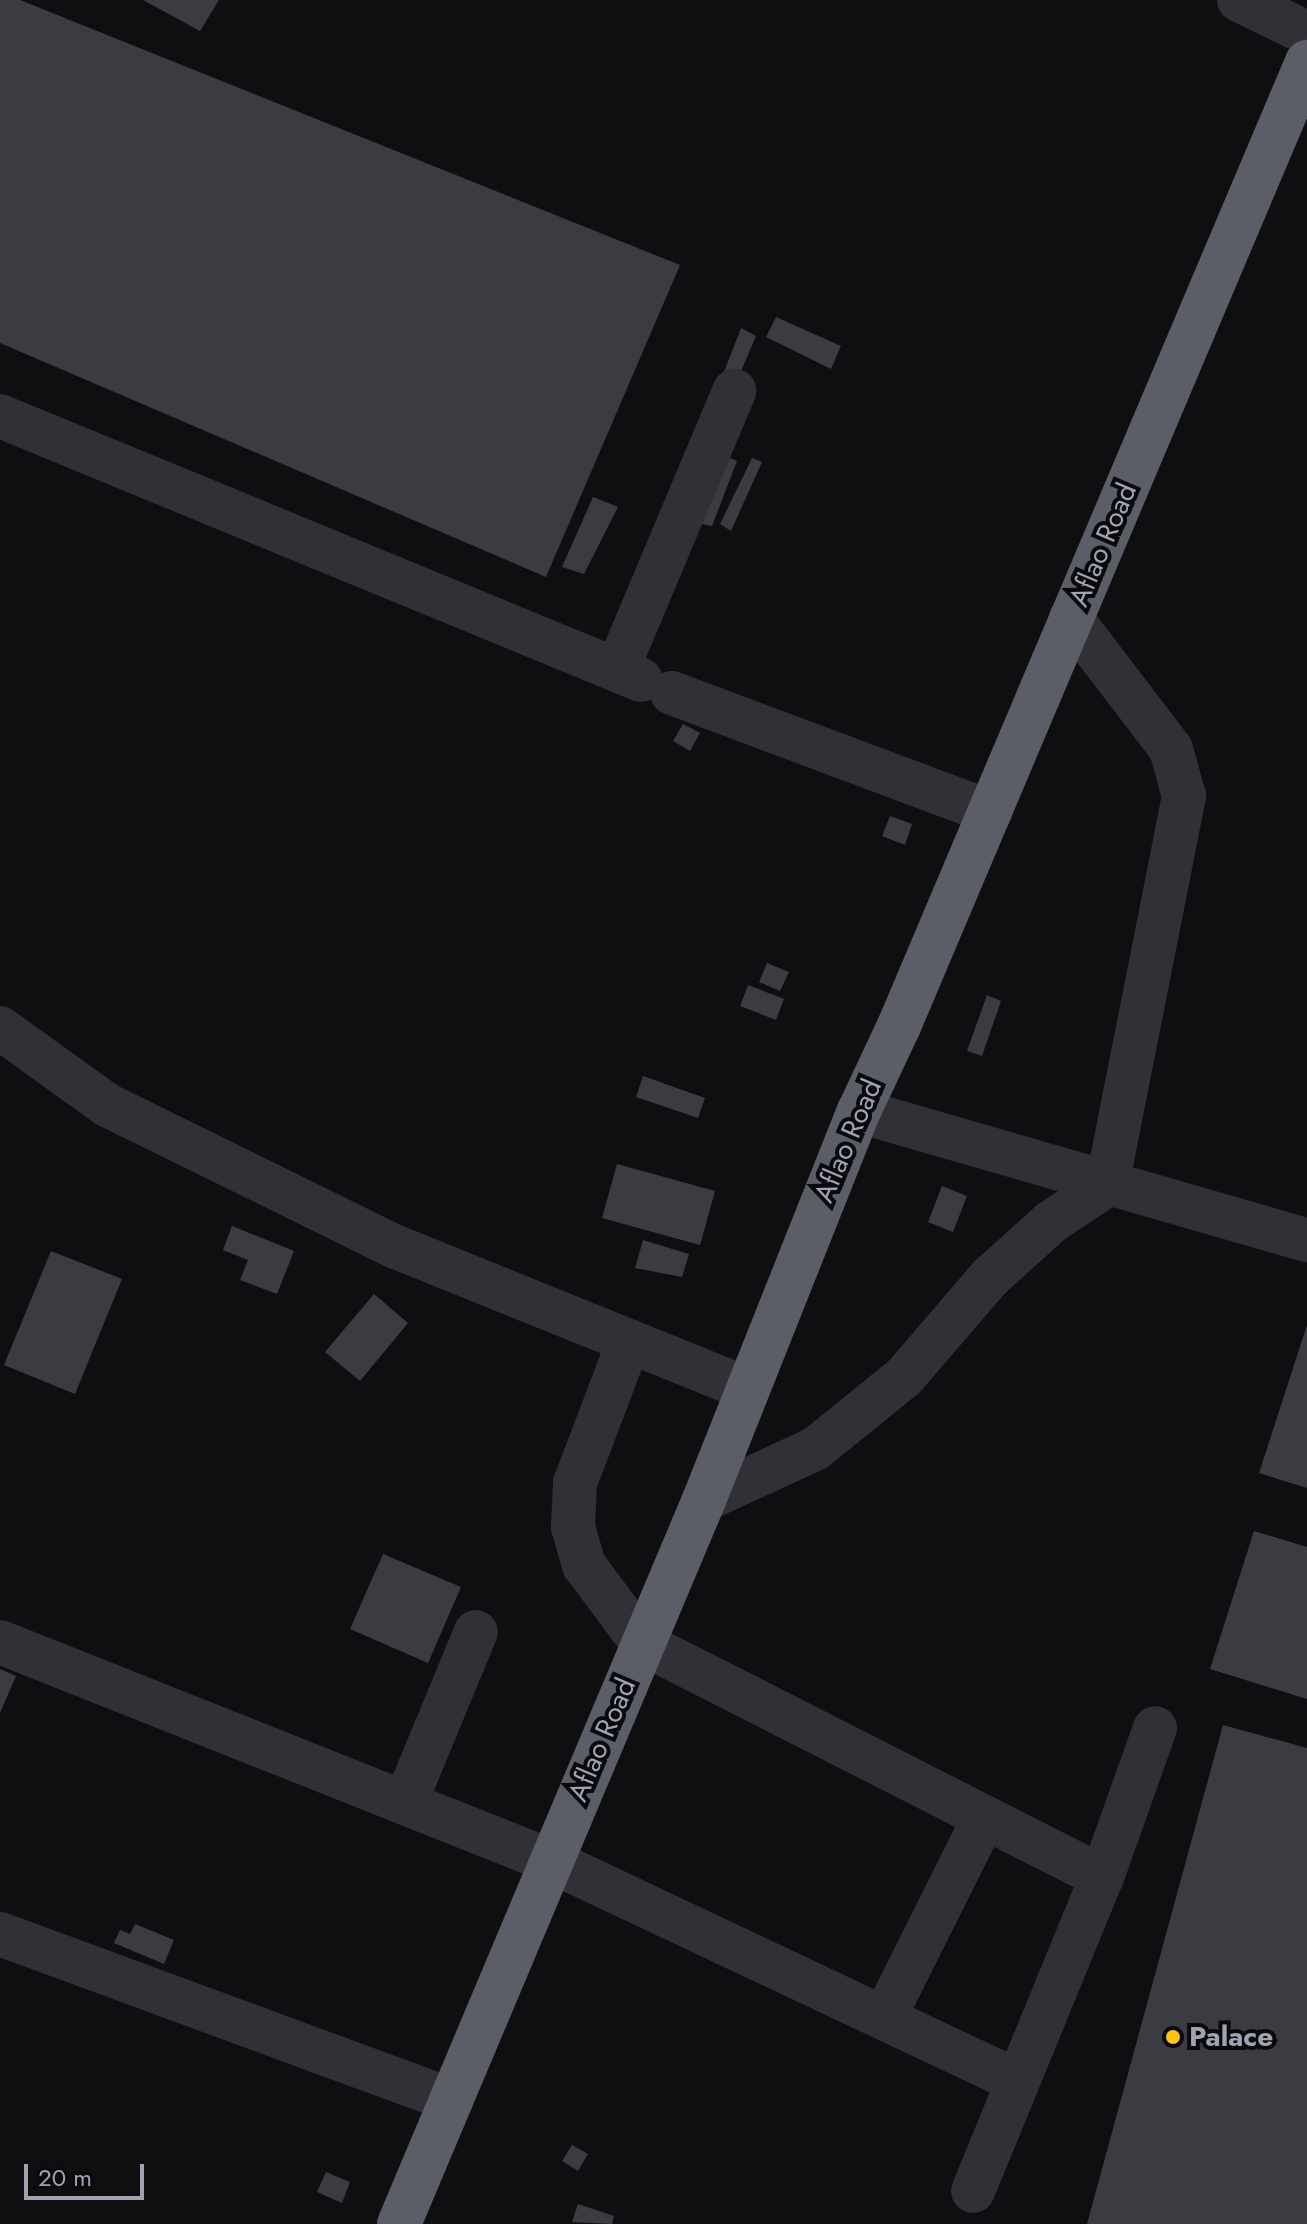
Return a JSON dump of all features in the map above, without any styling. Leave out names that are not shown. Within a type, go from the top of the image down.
[{"type":"highway","name":"Aflao Road","points":[[399,2224],[704,1500],[859,1111],[1304,77]]},
{"type":"lane","points":[[1239,0],[1307,33]]},
{"type":"lane","points":[[643,681],[734,391]]},
{"type":"lane","points":[[0,416],[643,681],[990,812]]},
{"type":"lane","points":[[704,1500],[815,1449],[904,1377],[990,1277],[1051,1222],[1107,1185],[1184,796],[1171,749],[1071,618]]},
{"type":"lane","points":[[0,1028],[107,1105],[396,1247],[747,1389]]},
{"type":"lane","points":[[859,1111],[1107,1185],[1307,1240]]},
{"type":"lane","points":[[629,1341],[575,1483],[573,1527],[584,1565],[642,1643],[1102,1877]]},
{"type":"lane","points":[[405,1803],[476,1632]]},
{"type":"lane","points":[[0,1642],[551,1861],[1017,2081]]},
{"type":"lane","points":[[973,2191],[1102,1877],[1155,1728]]},
{"type":"lane","points":[[884,2018],[984,1818]]},
{"type":"lane","points":[[0,1934],[451,2100]]},
{"type":"building","points":[[0,0],[20,0],[680,265],[546,577],[0,343]]},
{"type":"building","points":[[143,0],[219,0],[200,31]]},
{"type":"building","points":[[776,317],[841,346],[831,369],[766,337]]},
{"type":"building","points":[[741,328],[756,336],[738,378],[724,372]]},
{"type":"building","points":[[725,456],[737,461],[712,526],[697,523]]},
{"type":"building","points":[[752,458],[762,462],[731,531],[720,524]]},
{"type":"building","points":[[593,497],[618,507],[584,574],[562,567]]},
{"type":"building","points":[[683,724],[700,733],[690,751],[673,741]]},
{"type":"building","points":[[890,816],[912,824],[905,845],[882,836]]},
{"type":"building","points":[[767,963],[789,972],[780,991],[759,982]]},
{"type":"building","points":[[748,985],[784,999],[776,1020],[740,1006]]},
{"type":"building","points":[[987,995],[1001,1001],[982,1056],[967,1051]]},
{"type":"building","points":[[643,1076],[705,1098],[698,1118],[636,1097]]},
{"type":"building","points":[[617,1164],[715,1191],[700,1245],[602,1218]]},
{"type":"building","points":[[942,1186],[967,1196],[953,1232],[928,1222]]},
{"type":"building","points":[[232,1226],[294,1251],[277,1294],[240,1280],[248,1260],[223,1250]]},
{"type":"building","points":[[643,1240],[689,1254],[682,1277],[635,1268]]},
{"type":"building","points":[[51,1251],[122,1279],[75,1394],[4,1365]]},
{"type":"building","points":[[374,1294],[408,1323],[360,1381],[325,1352]]},
{"type":"building","points":[[1307,1325],[1307,1488],[1259,1473]]},
{"type":"building","points":[[1254,1531],[1307,1547],[1307,1699],[1210,1669]]},
{"type":"building","points":[[383,1554],[461,1587],[428,1663],[350,1629]]},
{"type":"building","points":[[0,1669],[16,1676],[0,1713]]},
{"type":"building","points":[[1223,1725],[1307,1748],[1307,2224],[1087,2224]]},
{"type":"building","points":[[135,1924],[174,1940],[164,1964],[114,1943],[120,1930],[130,1934]]},
{"type":"building","points":[[572,2145],[588,2154],[578,2171],[562,2161]]},
{"type":"building","points":[[326,2172],[350,2182],[342,2203],[317,2192]]},
{"type":"building","points":[[578,2204],[614,2216],[612,2224],[572,2222]]},
{"type":"place","name":"Palace","points":[[1173,2037]]}]
